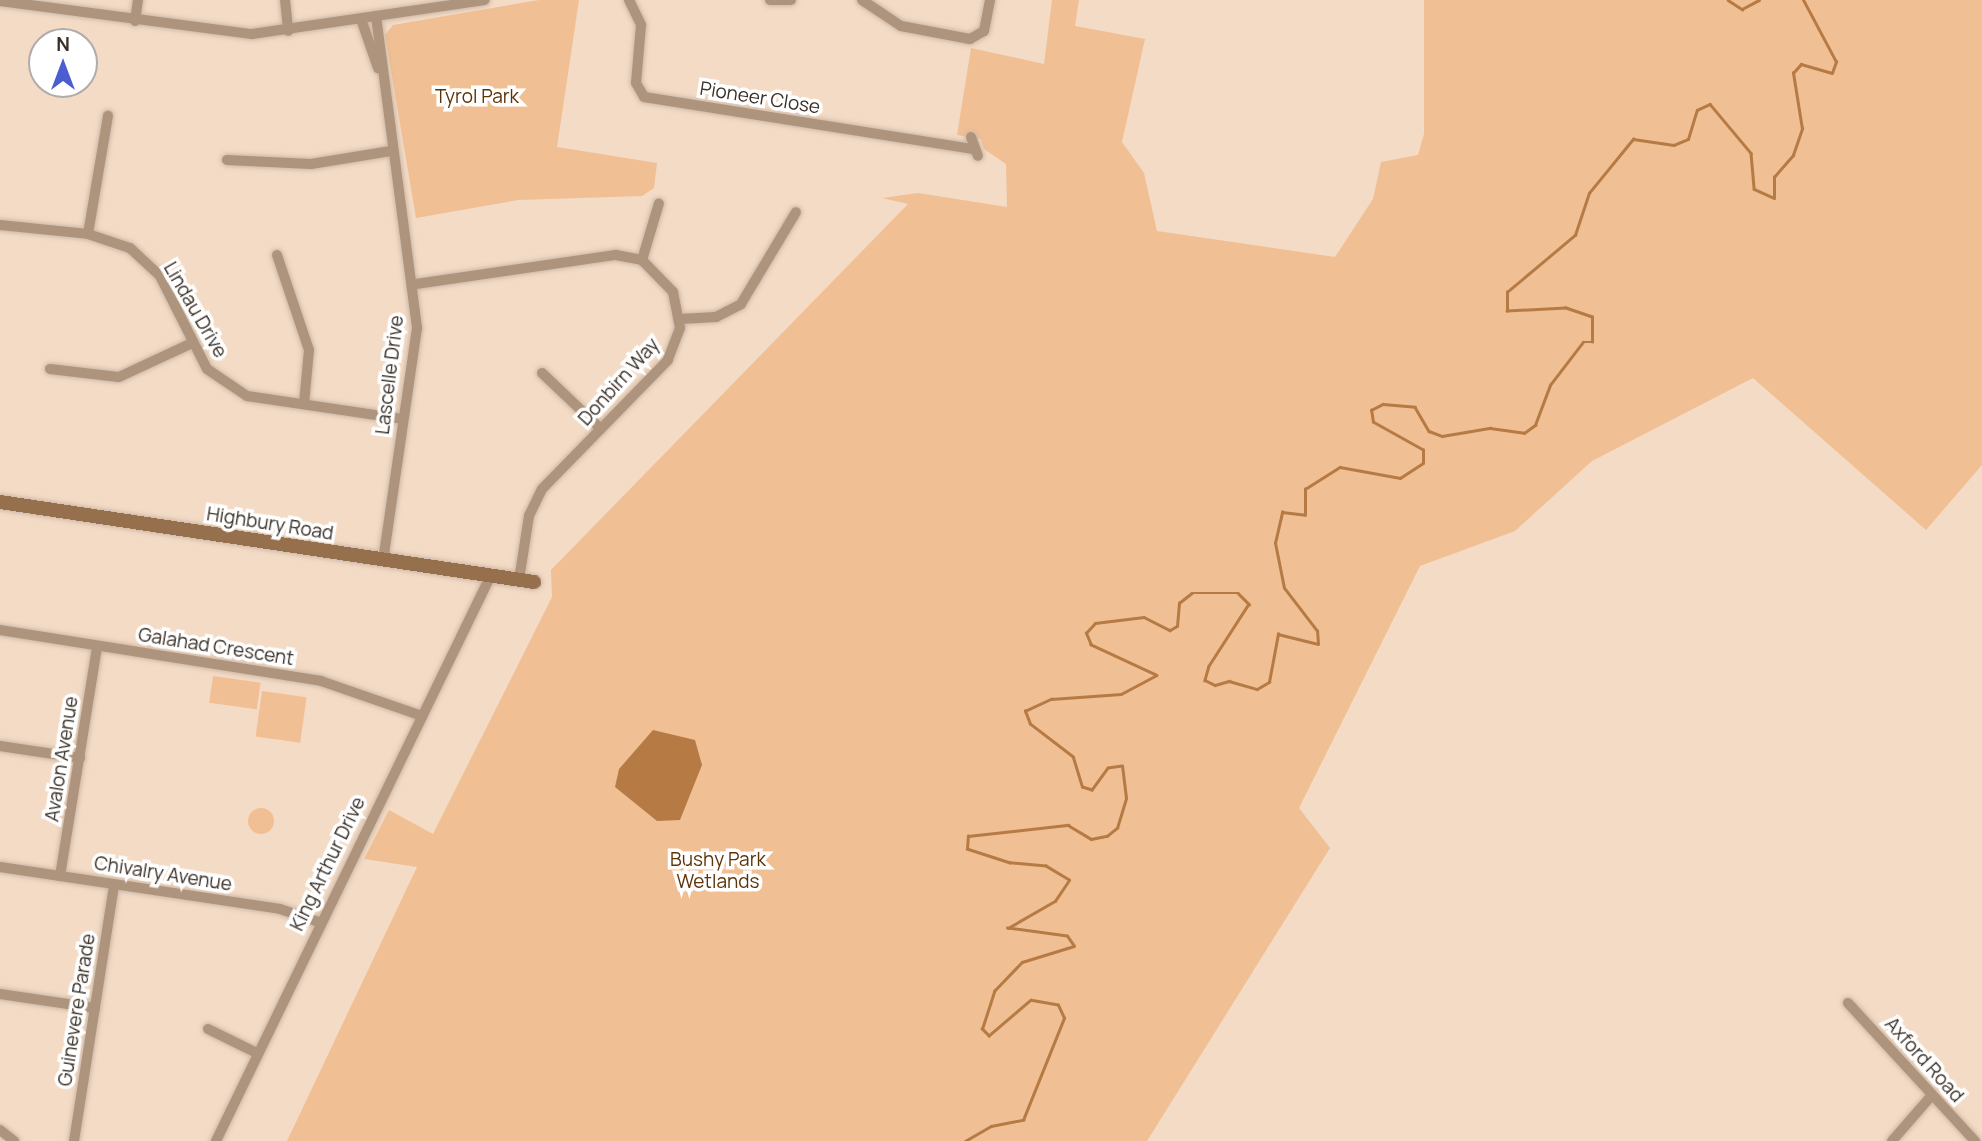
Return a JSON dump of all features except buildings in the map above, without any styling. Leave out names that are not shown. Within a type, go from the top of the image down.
[{"type":"main road","name":"Highbury Road","points":[[0,502],[527,581]]},
{"type":"street","points":[[135,21],[138,0]]},
{"type":"street","points":[[285,0],[288,31]]},
{"type":"street","points":[[0,1],[224,34],[288,31],[433,4],[485,0]]},
{"type":"street","name":"Pioneer Close","points":[[629,0],[641,26],[636,83],[644,97],[974,147]]},
{"type":"street","points":[[770,0],[791,0]]},
{"type":"street","points":[[862,0],[901,26],[970,38],[984,31],[990,0]]},
{"type":"street","name":"Lascelle Drive","points":[[376,16],[379,71],[416,284],[417,328],[383,560]]},
{"type":"street","name":"Lascelle Drive","points":[[361,19],[379,71]]},
{"type":"street","points":[[88,234],[108,116]]},
{"type":"street","points":[[227,160],[311,164],[391,151]]},
{"type":"street","points":[[642,260],[659,203]]},
{"type":"street","points":[[416,284],[616,255],[642,260],[673,292],[680,319],[716,317],[741,304],[796,212]]},
{"type":"street","name":"Lindau Drive","points":[[0,225],[88,234],[130,248],[151,266],[190,344],[207,369],[247,396],[403,419]]},
{"type":"street","points":[[277,255],[309,351],[304,404]]},
{"type":"street","name":"Donbirn Way","points":[[527,581],[534,502],[668,360],[680,319]]},
{"type":"street","points":[[50,369],[119,377],[190,344]]},
{"type":"street","points":[[542,373],[601,429]]},
{"type":"street","name":"King Arthur Drive","points":[[216,1141],[319,922],[478,604],[484,575]]},
{"type":"street","name":"Galahad Crescent","points":[[0,630],[321,681],[422,716]]},
{"type":"street","name":"Avalon Avenue","points":[[60,876],[97,647]]},
{"type":"street","points":[[0,746],[80,758]]},
{"type":"street","name":"Chivalry Avenue","points":[[0,867],[280,909],[319,922]]},
{"type":"street","name":"Guinevere Parade","points":[[74,1141],[114,885]]},
{"type":"street","points":[[0,994],[95,1008]]},
{"type":"street","name":"Axford Road","points":[[1848,1003],[1975,1141]]},
{"type":"street","points":[[208,1029],[257,1053]]},
{"type":"street","points":[[1892,1141],[1933,1095]]},
{"type":"street","points":[[0,1130],[14,1141]]},
{"type":"green space","name":"Tyrol Park","points":[[539,0],[579,0],[557,147],[657,163],[654,188],[642,196],[518,200],[416,218],[385,35],[393,25]]},
{"type":"green space","name":"Bushy Park Wetlands","points":[[1052,0],[1079,0],[1075,26],[1145,39],[1122,142],[1144,173],[1157,231],[1335,257],[1373,199],[1381,162],[1418,155],[1424,134],[1424,0],[1982,0],[1982,465],[1926,530],[1753,378],[1592,461],[1515,531],[1420,566],[1299,808],[1330,848],[1147,1141],[287,1141],[417,867],[364,859],[389,810],[433,834],[552,597],[551,570],[908,204],[882,198],[918,193],[1007,207],[1006,164],[984,149],[981,139],[957,135],[971,48],[1044,64]]},
{"type":"green space","points":[[213,676],[261,683],[257,709],[209,703]]},
{"type":"green space","points":[[262,691],[307,697],[300,743],[256,737]]},
{"type":"green space","points":[[261,808],[270,812],[274,821],[270,830],[261,834],[252,830],[248,821],[252,812]]},
{"type":"shaded area","points":[[653,730],[695,740],[702,765],[680,820],[657,821],[615,787],[619,769]]},
{"type":"waterway","points":[[1728,0],[1742,9],[1759,0]]},
{"type":"waterway","points":[[965,1141],[991,1126],[1023,1120],[1064,1018],[1058,1005],[1031,1000],[989,1036],[982,1029],[994,991],[1022,962],[1074,946],[1067,936],[1008,928],[1055,901],[1069,880],[1046,866],[1010,863],[967,849],[968,836],[1068,825],[1091,839],[1107,836],[1117,828],[1126,798],[1122,766],[1108,768],[1092,790],[1082,787],[1073,757],[1030,724],[1025,711],[1051,699],[1121,694],[1156,675],[1091,645],[1086,633],[1095,623],[1144,617],[1170,630],[1177,626],[1179,603],[1192,593],[1238,593],[1249,604],[1209,666],[1205,680],[1215,685],[1229,681],[1257,689],[1269,682],[1278,634],[1318,644],[1317,631],[1284,588],[1275,543],[1282,512],[1305,515],[1305,489],[1340,467],[1400,478],[1423,463],[1423,450],[1373,422],[1371,410],[1383,404],[1415,407],[1429,431],[1442,436],[1490,428],[1524,433],[1535,425],[1550,385],[1583,342],[1592,342],[1592,317],[1566,308],[1507,311],[1507,292],[1575,235],[1589,193],[1633,139],[1674,145],[1688,139],[1697,110],[1710,104],[1751,153],[1754,189],[1774,198],[1774,177],[1793,155],[1802,129],[1793,73],[1801,64],[1832,73],[1836,62],[1803,0]]}]
